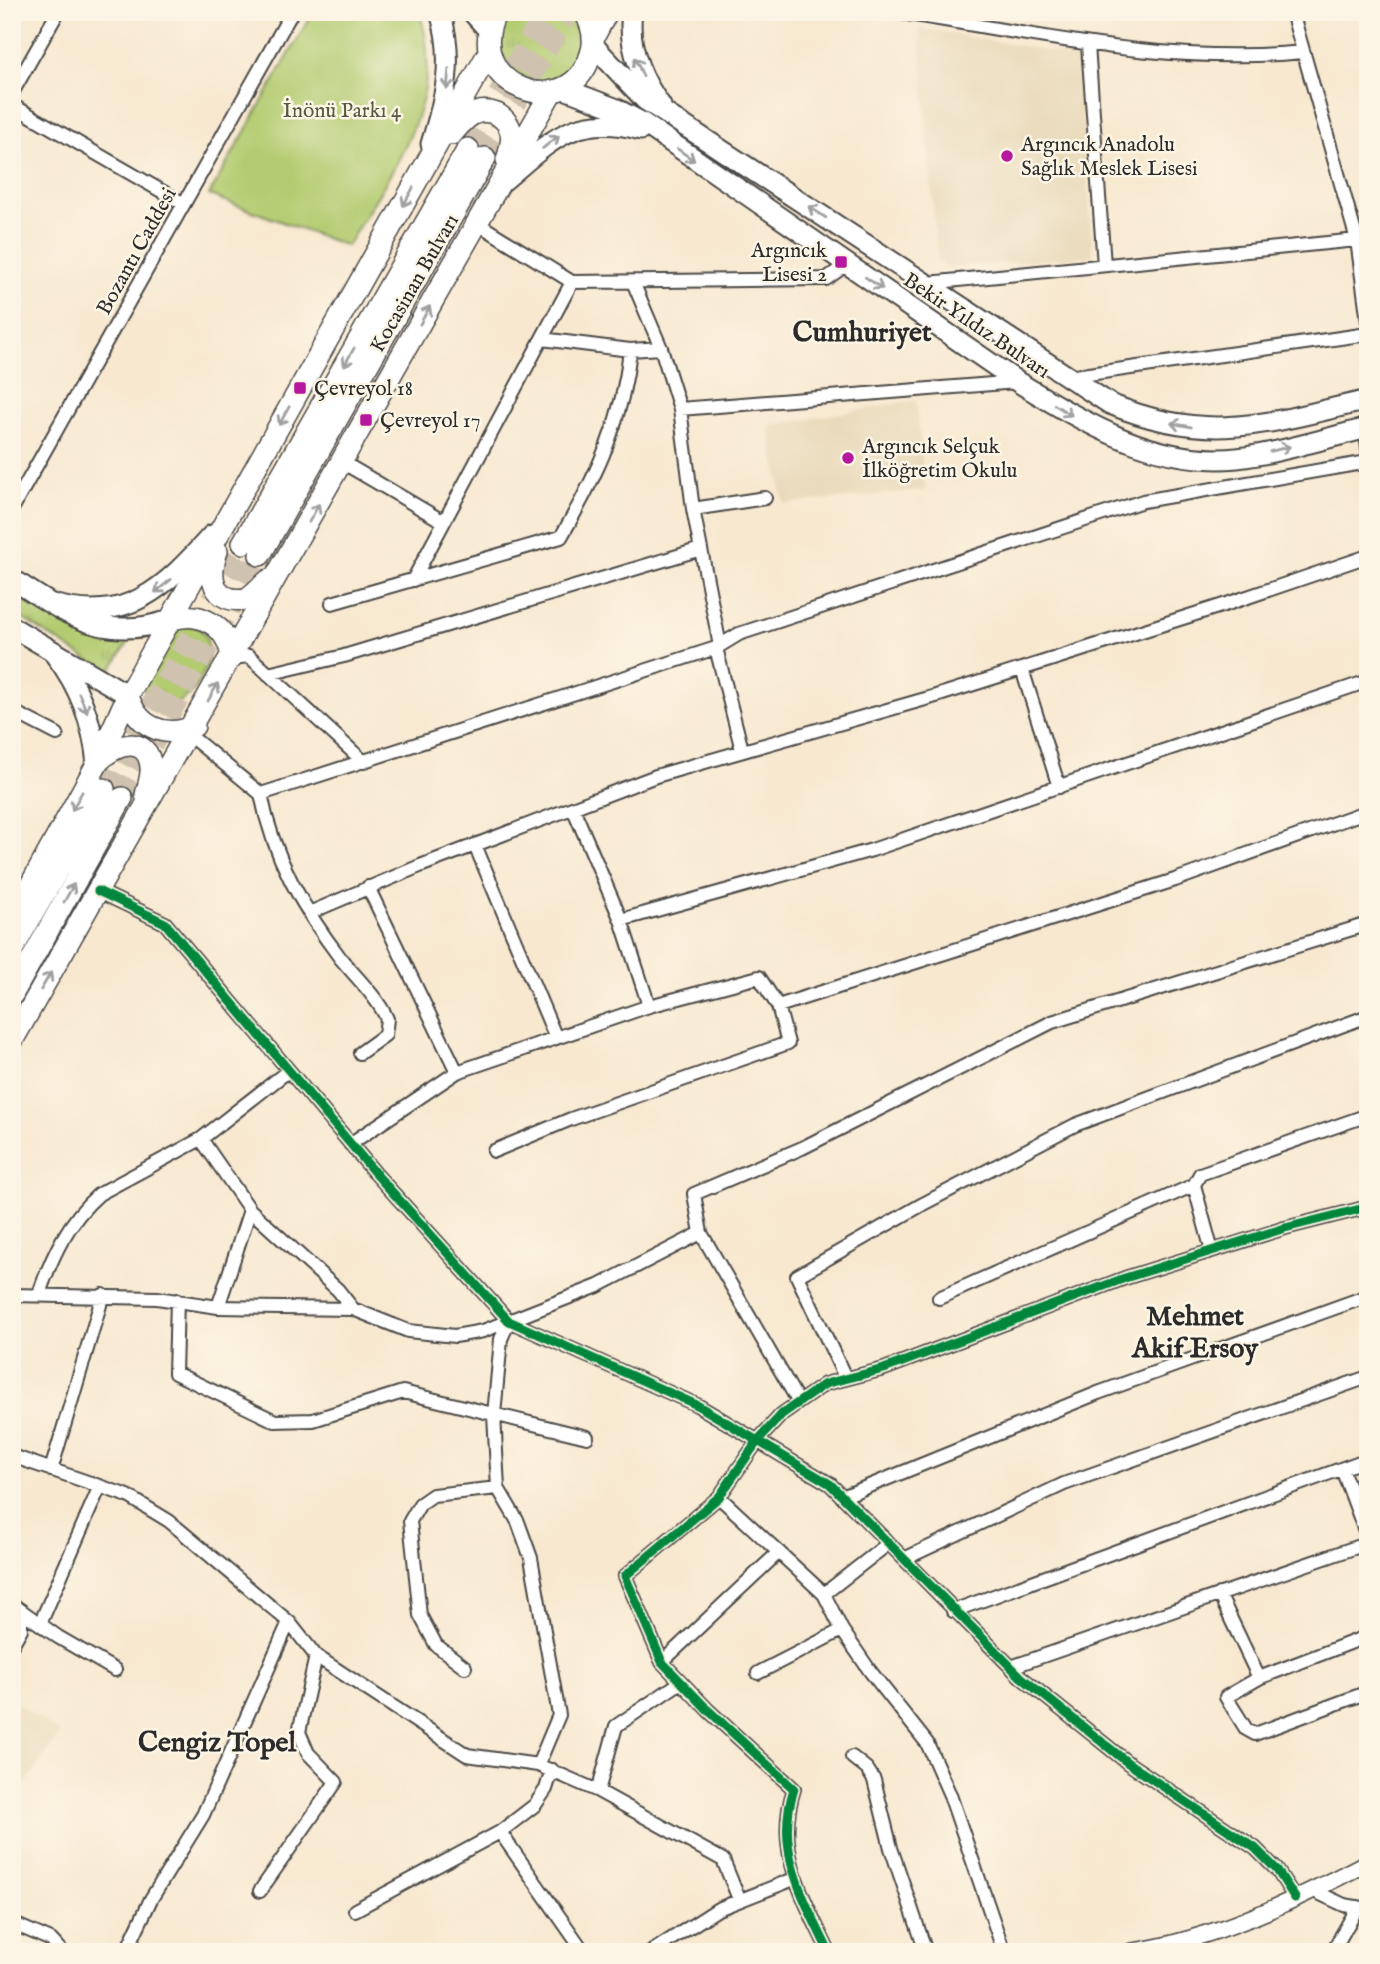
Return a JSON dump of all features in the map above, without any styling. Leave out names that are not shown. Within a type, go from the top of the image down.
[{"type":"highway","points":[[585,12],[593,42]]},
{"type":"highway","points":[[12,1041],[232,658],[498,185],[557,90],[585,68],[607,12]]},
{"type":"highway","points":[[12,919],[97,764],[128,695],[424,170],[492,32]]},
{"type":"highway","points":[[492,32],[498,71],[513,85],[532,92],[557,90]]},
{"type":"highway","points":[[424,170],[464,119],[476,112],[491,111],[503,118],[512,137],[498,185]]},
{"type":"highway","name":"Kocasinan Bulvarı","points":[[252,549],[477,153]]},
{"type":"highway","points":[[227,519],[211,575],[216,588],[226,597],[240,600],[254,596],[289,556]]},
{"type":"highway","points":[[170,620],[195,616],[211,622],[228,641],[232,658]]},
{"type":"highway","points":[[128,695],[134,711],[152,728],[177,732],[191,730]]},
{"type":"highway","points":[[97,764],[112,748],[125,744],[139,748],[148,756],[151,774],[141,817]]},
{"type":"highway","points":[[12,950],[113,793],[12,995]]},
{"type":"main road","points":[[424,170],[448,82],[448,47],[440,12]]},
{"type":"main road","points":[[472,12],[492,32]]},
{"type":"main road","points":[[632,12],[631,29],[635,57],[652,93],[668,115]]},
{"type":"main road","name":"Bekir Yıldız Bulvarı","points":[[593,42],[634,90],[668,115],[1110,404],[1174,424],[1211,429],[1259,425],[1368,400]]},
{"type":"main road","name":"Bekir Yıldız Bulvarı","points":[[557,90],[617,108],[1018,382],[1101,431],[1143,447],[1182,456],[1217,459],[1254,455],[1367,428]]},
{"type":"main road","points":[[498,185],[560,135],[581,125],[612,123],[655,134]]},
{"type":"main road","points":[[52,604],[93,611],[142,600],[177,574],[227,519]]},
{"type":"main road","points":[[12,579],[69,616],[104,628],[143,628],[170,620]]},
{"type":"main road","points":[[12,627],[128,695]]},
{"type":"main road","points":[[50,649],[82,699],[92,731],[97,764]]},
{"type":"street","points":[[12,93],[58,12]]},
{"type":"street","name":"Bozantı Caddesi","points":[[12,509],[292,12]]},
{"type":"street","points":[[896,12],[1053,36],[1088,45],[1212,57],[1303,52]]},
{"type":"street","points":[[1292,12],[1364,264],[1368,322]]},
{"type":"street","points":[[1088,45],[1104,265]]},
{"type":"street","points":[[12,105],[184,204]]},
{"type":"street","points":[[477,223],[572,282],[826,279],[846,265]]},
{"type":"street","points":[[928,283],[1357,240]]},
{"type":"street","points":[[413,580],[572,282]]},
{"type":"street","points":[[633,282],[661,348],[680,409],[693,509],[718,647],[742,750]]},
{"type":"street","points":[[1068,377],[1368,334]]},
{"type":"street","points":[[542,339],[630,350],[661,348]]},
{"type":"street","points":[[332,603],[561,537],[606,454],[620,412],[630,350]]},
{"type":"street","points":[[680,409],[1018,382]]},
{"type":"street","points":[[1367,428],[1368,450]]},
{"type":"street","points":[[342,462],[444,522]]},
{"type":"street","points":[[261,794],[718,647],[739,634],[1143,501],[1368,462]]},
{"type":"street","points":[[693,509],[765,498]]},
{"type":"street","points":[[268,674],[344,656],[701,549]]},
{"type":"street","points":[[309,913],[368,887],[656,776],[1022,669],[1368,556]]},
{"type":"street","points":[[232,658],[249,656],[364,762]]},
{"type":"street","points":[[1022,669],[1059,786]]},
{"type":"street","points":[[621,920],[872,850],[1368,681]]},
{"type":"street","points":[[12,711],[57,734]]},
{"type":"street","points":[[191,730],[261,794],[278,856],[309,913],[387,1019],[385,1035],[360,1053]]},
{"type":"street","points":[[573,808],[621,920],[649,1006]]},
{"type":"street","points":[[778,1006],[1175,880],[1368,811]]},
{"type":"street","points":[[475,845],[556,1038]]},
{"type":"street","points":[[368,887],[457,1072]]},
{"type":"street","points":[[97,891],[165,923],[350,1144],[509,1321],[654,1384],[759,1439],[830,1484],[1011,1667],[1128,1763],[1255,1848],[1277,1870],[1295,1898]]},
{"type":"street","points":[[798,1401],[701,1233],[694,1194],[802,1148],[1052,1022],[1368,924]]},
{"type":"street","points":[[350,1144],[457,1072],[649,1006],[759,976],[778,1006],[788,1043],[571,1119],[494,1151]]},
{"type":"street","points":[[845,1377],[797,1276],[923,1203],[1075,1125],[1259,1054],[1368,1016]]},
{"type":"street","points":[[38,1294],[61,1241],[89,1203],[99,1194],[201,1139],[288,1071]]},
{"type":"street","points":[[939,1298],[1194,1185],[1200,1174],[1368,1115]]},
{"type":"street","points":[[201,1139],[250,1210],[338,1290],[353,1309]]},
{"type":"street","points":[[1194,1185],[1212,1251]]},
{"type":"street","points":[[829,1952],[794,1879],[788,1853],[786,1827],[794,1789],[662,1662],[625,1576],[719,1497],[759,1439],[798,1401],[825,1384],[884,1369],[1125,1278],[1368,1208]]},
{"type":"street","points":[[218,1307],[250,1210]]},
{"type":"street","points":[[12,1294],[103,1295],[177,1300],[218,1307],[353,1309],[408,1331],[439,1336],[470,1335],[598,1286],[701,1233]]},
{"type":"street","points":[[51,1470],[103,1295]]},
{"type":"street","points":[[842,1497],[1098,1393],[1368,1296]]},
{"type":"street","points":[[177,1300],[174,1373],[275,1421],[313,1420],[403,1392],[587,1437]]},
{"type":"street","points":[[509,1321],[501,1339],[494,1415],[498,1488],[518,1522],[530,1558],[559,1715],[538,1765]]},
{"type":"street","points":[[904,1559],[1064,1484],[1368,1377]]},
{"type":"street","points":[[12,1456],[128,1496],[169,1521],[289,1622],[316,1656],[467,1755],[538,1765],[552,1770],[598,1791],[723,1860],[739,1899]]},
{"type":"street","points":[[953,1611],[1368,1459]]},
{"type":"street","points":[[1011,1667],[1368,1541],[1342,1469]]},
{"type":"street","points":[[40,1624],[100,1486]]},
{"type":"street","points":[[465,1667],[436,1645],[423,1625],[417,1605],[410,1521],[420,1504],[432,1495],[498,1488]]},
{"type":"street","points":[[719,1497],[824,1594],[842,1630],[927,1743],[950,1795],[1004,1952]]},
{"type":"street","points":[[824,1594],[889,1543]]},
{"type":"street","points":[[662,1662],[779,1552]]},
{"type":"street","points":[[1219,1594],[1259,1678]]},
{"type":"street","points":[[17,1607],[115,1670]]},
{"type":"street","points":[[12,1645],[21,1629],[17,1607]]},
{"type":"street","points":[[126,1952],[151,1899],[203,1815],[289,1622]]},
{"type":"street","points":[[758,1673],[842,1630]]},
{"type":"street","points":[[1368,1636],[1259,1678],[1226,1697],[1246,1730],[1255,1734],[1368,1692]]},
{"type":"street","points":[[260,1891],[336,1782],[308,1753],[299,1732],[316,1656]]},
{"type":"street","points":[[598,1791],[616,1726],[681,1682]]},
{"type":"street","points":[[852,1757],[867,1769],[874,1780],[891,1849],[926,1952]]},
{"type":"street","points":[[355,1910],[500,1832],[535,1805],[546,1789],[552,1770]]},
{"type":"street","points":[[500,1832],[584,1952]]},
{"type":"street","points":[[1130,1952],[1164,1947],[1190,1938],[1295,1898],[1368,1862]]},
{"type":"street","points":[[651,1952],[698,1920],[739,1899],[794,1879]]},
{"type":"street","points":[[1312,1890],[1344,1905],[1363,1908],[1332,1952]]},
{"type":"street","points":[[12,1923],[51,1940],[62,1952]]},
{"type":"shaded area","points":[[12,12],[28,12],[12,41]]},
{"type":"shaded area","name":"Argıncık Anadolu Sağlık Meslek Lisesi","points":[[919,28],[1078,56],[1093,256],[945,268],[937,258]]},
{"type":"shaded area","name":"Argıncık Selçuk İlköğretim Okulu","points":[[916,400],[925,490],[784,504],[768,426]]},
{"type":"shaded area","points":[[12,1699],[60,1733],[26,1783],[17,1776],[12,1783]]},
{"type":"green space","name":"İnönü Parkı 4","points":[[313,12],[419,12],[427,44],[427,76],[421,106],[410,135],[396,164],[347,246],[209,195]]},
{"type":"green space","points":[[511,12],[570,12],[579,26],[581,41],[579,52],[568,70],[554,79],[537,80],[521,75],[509,64],[501,50],[501,32]]},
{"type":"green space","points":[[12,594],[42,612],[70,624],[98,631],[134,633],[109,673],[12,612]]},
{"type":"green space","points":[[172,625],[198,627],[207,640],[208,656],[194,689],[182,700],[168,706],[155,703],[143,689]]},
{"type":"tunnel","points":[[468,149],[545,12]]},
{"type":"tunnel","points":[[485,158],[568,12]]},
{"type":"tunnel","points":[[104,789],[243,543]]},
{"type":"tunnel","points":[[122,798],[260,555]]},
{"type":"cycle path","points":[[98,891],[165,923],[375,1173],[509,1321],[697,1405],[830,1484],[1021,1677],[1128,1763],[1255,1848],[1277,1870],[1295,1898]]},
{"type":"cycle path","points":[[829,1952],[801,1892],[789,1853],[787,1832],[794,1789],[708,1710],[662,1662],[625,1576],[719,1497],[759,1439],[782,1414],[825,1384],[884,1369],[1125,1278],[1285,1228],[1368,1207]]},
{"type":"place","name":"Argıncık Anadolu Sağlık Meslek Lisesi","points":[[1007,156]]},
{"type":"place","name":"Argıncık Lisesi 2","points":[[841,262]]},
{"type":"place","name":"Çevreyol 18","points":[[300,388]]},
{"type":"place","name":"Çevreyol 17","points":[[366,420]]},
{"type":"place","name":"Argıncık Selçuk İlköğretim Okulu","points":[[848,458]]},
{"type":"district","name":"Cumhuriyet","points":[[862,331]]},
{"type":"district","name":"Mehmet Akif Ersoy","points":[[1195,1331]]},
{"type":"district","name":"Cengiz Topel","points":[[217,1741]]}]
